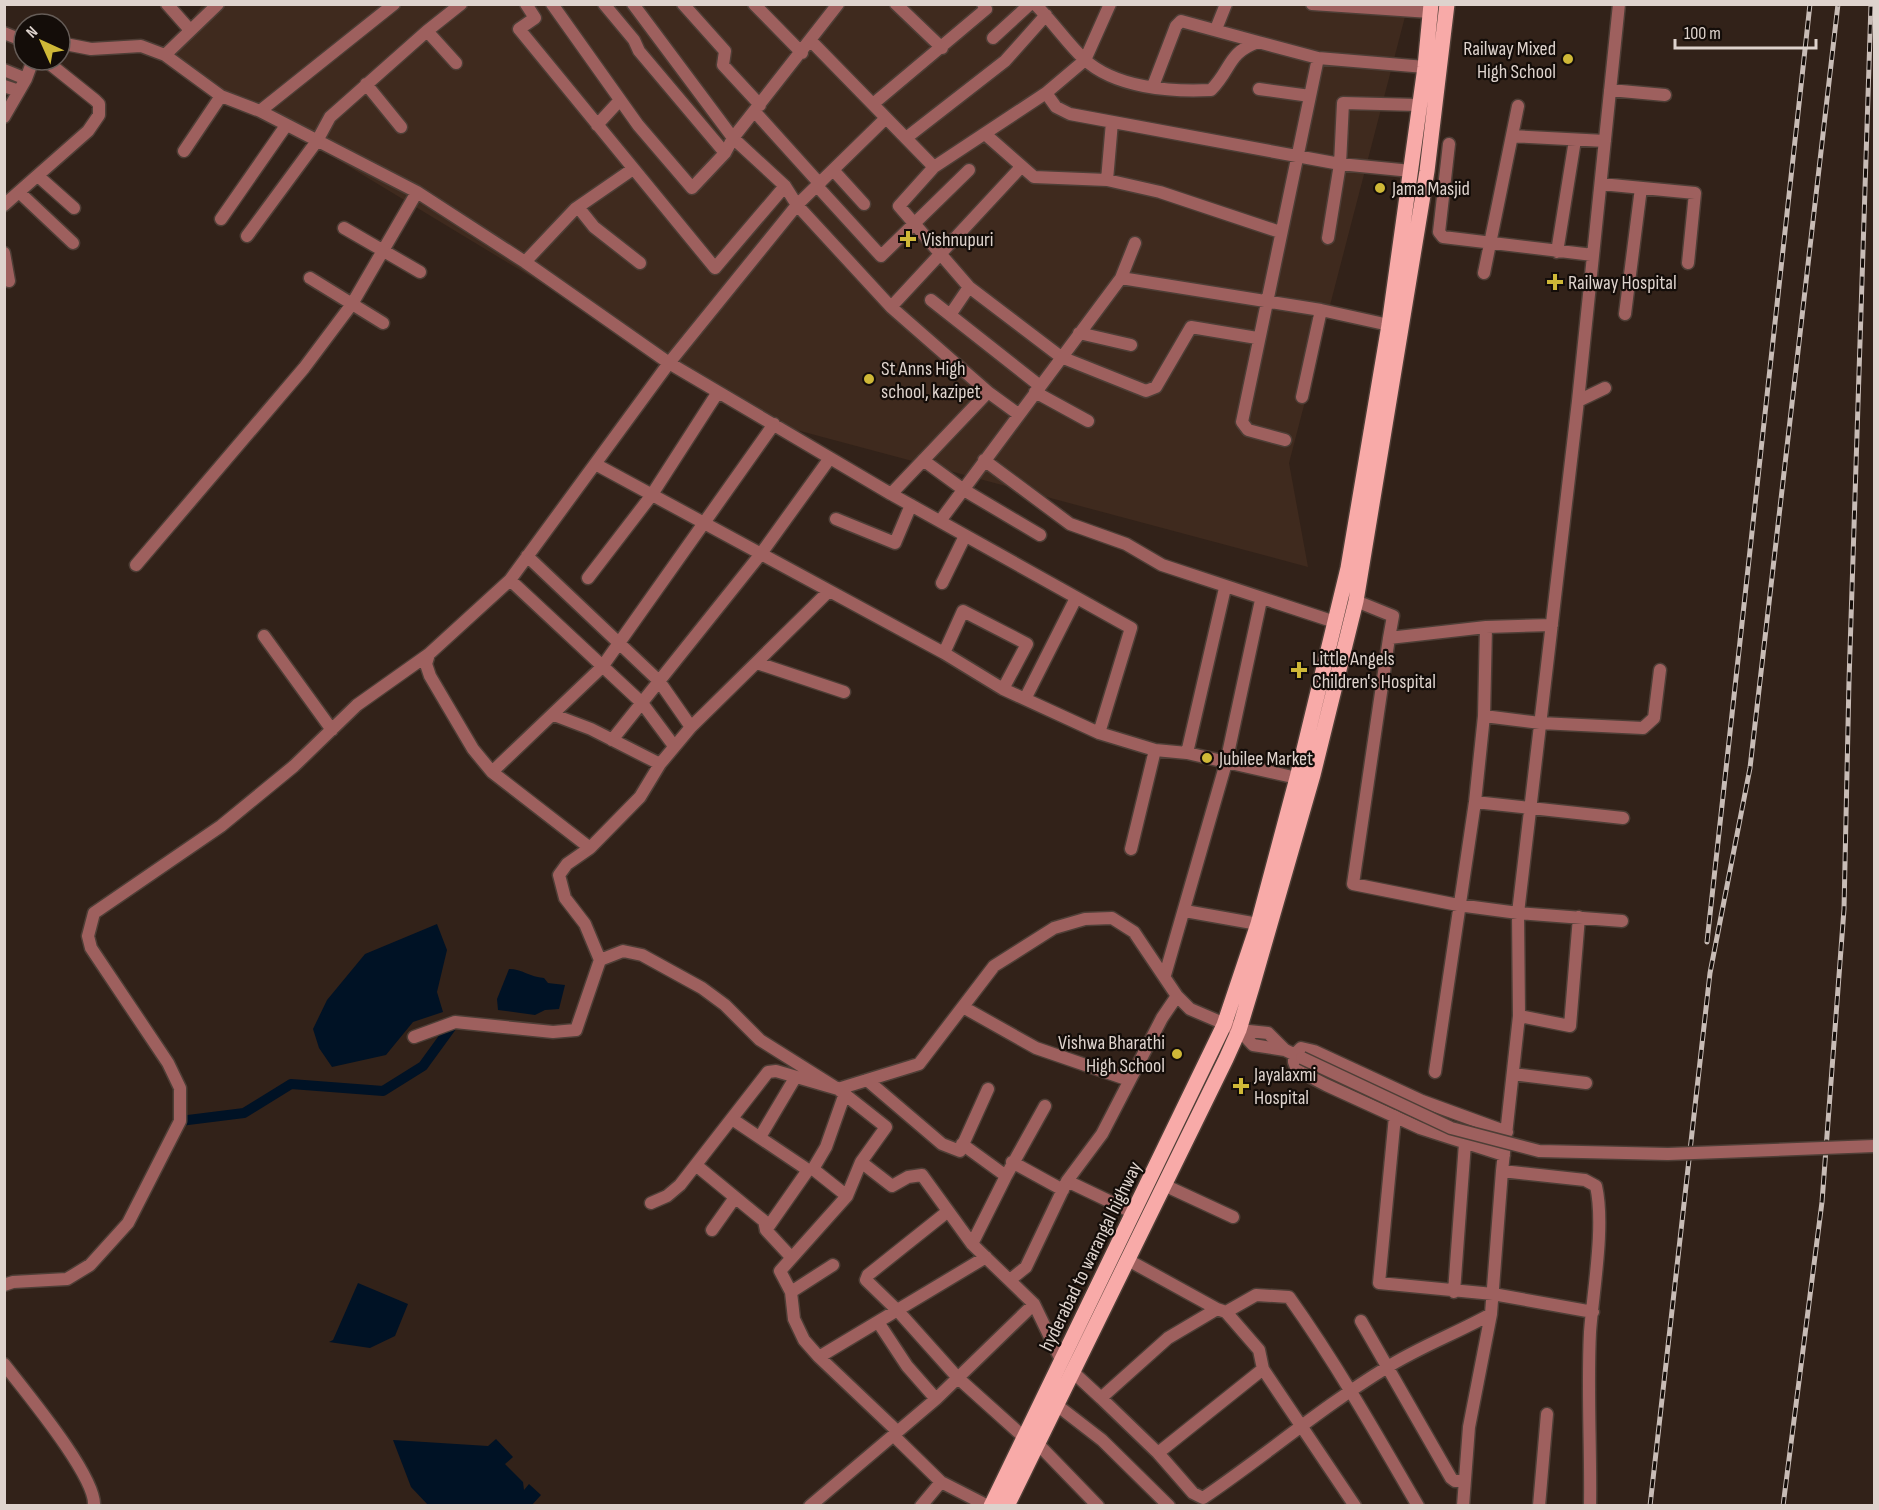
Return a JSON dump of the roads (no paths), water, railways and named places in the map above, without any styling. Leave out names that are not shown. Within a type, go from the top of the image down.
[{"type":"main road","points":[[1008,1506],[1031,1441],[1058,1406],[1164,1185],[1232,1027],[1313,775],[1356,601],[1428,171],[1448,4]]},
{"type":"main road","points":[[1232,1027],[1297,778],[1348,568],[1389,326],[1431,8]]},
{"type":"main road","name":"hyderabad to warangal highway","points":[[990,1506],[1031,1441],[1062,1360],[1134,1213],[1232,1027]]},
{"type":"street","points":[[167,4],[190,30]]},
{"type":"street","points":[[165,54],[218,4]]},
{"type":"street","points":[[260,111],[394,4]]},
{"type":"street","points":[[247,236],[317,141],[330,117],[461,4]]},
{"type":"street","points":[[526,4],[535,18],[519,29],[715,268],[785,186]]},
{"type":"street","points":[[552,4],[620,100],[692,188],[725,153],[733,138],[834,10],[820,4]]},
{"type":"street","points":[[604,4],[725,153]]},
{"type":"street","points":[[633,4],[733,138],[785,186],[797,205],[891,307],[988,392],[1018,414]]},
{"type":"street","points":[[683,4],[725,51],[723,65],[757,109],[818,185],[881,256],[969,170]]},
{"type":"street","points":[[754,4],[802,53]]},
{"type":"street","points":[[896,4],[942,48]]},
{"type":"street","points":[[873,104],[986,9],[983,4]]},
{"type":"street","points":[[993,38],[1030,4]]},
{"type":"street","points":[[1035,4],[1085,60],[1122,81],[1191,91],[1211,90],[1221,80],[1235,53],[1258,42]]},
{"type":"street","points":[[1110,4],[1085,60],[1046,93],[934,167],[899,206],[969,287],[1061,357],[1146,391],[1156,387],[1191,327],[1257,338]]},
{"type":"street","points":[[1216,29],[1226,4]]},
{"type":"street","points":[[1312,4],[1431,8]]},
{"type":"street","points":[[1463,1506],[1469,1427],[1491,1314],[1502,1171],[1519,1016],[1518,913],[1528,808],[1578,401],[1619,4]]},
{"type":"street","points":[[906,138],[1005,61],[1046,15]]},
{"type":"street","points":[[1153,86],[1178,22],[1185,21],[1318,58],[1425,67]]},
{"type":"street","points":[[427,31],[456,63]]},
{"type":"street","points":[[811,41],[934,167]]},
{"type":"street","points":[[72,45],[92,49],[141,46],[165,54],[220,96],[260,111],[285,127],[417,192],[525,262],[669,363],[891,494],[1131,628],[1099,733]]},
{"type":"street","points":[[1285,440],[1248,430],[1242,422],[1257,338],[1318,58]]},
{"type":"street","points":[[4,70],[26,79]]},
{"type":"street","points":[[4,117],[8,102],[19,91],[29,72]]},
{"type":"street","points":[[4,205],[88,131],[99,115],[99,104],[60,72]]},
{"type":"street","points":[[366,84],[401,127]]},
{"type":"street","points":[[4,86],[19,91]]},
{"type":"street","points":[[1259,89],[1310,96]]},
{"type":"street","points":[[1610,90],[1665,95]]},
{"type":"street","points":[[1046,93],[1056,107],[1070,114],[1340,164],[1411,171]]},
{"type":"street","points":[[184,151],[220,96]]},
{"type":"street","points":[[597,125],[620,100]]},
{"type":"street","points":[[1328,238],[1340,164],[1342,103],[1418,105]]},
{"type":"street","points":[[1484,273],[1518,106]]},
{"type":"street","points":[[4,1285],[13,1282],[67,1279],[90,1265],[128,1222],[180,1121],[180,1088],[168,1063],[91,948],[88,936],[94,914],[221,826],[294,766],[357,705],[429,654],[510,580],[597,465],[669,363],[797,205],[886,118]]},
{"type":"street","points":[[1107,180],[1112,122]]},
{"type":"street","points":[[221,219],[285,127]]},
{"type":"street","points":[[986,134],[1034,177],[1107,180],[1160,192],[1280,232]]},
{"type":"street","points":[[1512,136],[1605,141]]},
{"type":"street","points":[[1557,252],[1575,140]]},
{"type":"street","points":[[1449,144],[1441,236],[1446,239],[1490,245],[1593,255]]},
{"type":"street","points":[[891,307],[1021,167]]},
{"type":"street","points":[[525,262],[578,207],[633,169]]},
{"type":"street","points":[[834,171],[864,204]]},
{"type":"street","points":[[38,176],[74,208]]},
{"type":"street","points":[[1601,184],[1695,193],[1688,263]]},
{"type":"street","points":[[1625,314],[1641,188]]},
{"type":"street","points":[[136,565],[304,368],[352,304],[417,192]]},
{"type":"street","points":[[20,193],[73,243]]},
{"type":"street","points":[[578,207],[594,227],[640,263]]},
{"type":"street","points":[[344,228],[420,272]]},
{"type":"street","points":[[940,521],[1121,278],[1135,243]]},
{"type":"street","points":[[4,253],[9,281]]},
{"type":"street","points":[[310,278],[383,323]]},
{"type":"street","points":[[1121,278],[1321,310],[1389,326]]},
{"type":"street","points":[[950,315],[969,287]]},
{"type":"street","points":[[931,300],[1038,389],[1088,421]]},
{"type":"street","points":[[1302,397],[1321,310]]},
{"type":"street","points":[[1079,333],[1131,345]]},
{"type":"street","points":[[1578,401],[1605,388]]},
{"type":"street","points":[[588,578],[651,496],[718,392]]},
{"type":"street","points":[[891,494],[988,392]]},
{"type":"street","points":[[492,772],[602,667],[774,424]]},
{"type":"street","points":[[612,740],[760,555],[830,458]]},
{"type":"street","points":[[923,460],[964,490],[1040,535]]},
{"type":"street","points":[[984,460],[1070,524],[1126,544],[1162,566],[1261,600],[1335,622]]},
{"type":"street","points":[[597,465],[944,653],[1003,689],[1099,733],[1155,750],[1188,753],[1297,778]]},
{"type":"street","points":[[836,519],[895,543],[911,505]]},
{"type":"street","points":[[942,583],[965,536]]},
{"type":"street","points":[[527,556],[659,681],[691,727]]},
{"type":"street","points":[[510,580],[642,703],[674,746]]},
{"type":"street","points":[[1188,753],[1225,588]]},
{"type":"street","points":[[414,1037],[455,1022],[553,1032],[576,1030],[600,960],[585,924],[565,898],[559,875],[567,864],[590,848],[640,797],[660,764],[691,727],[828,592]]},
{"type":"street","points":[[1024,699],[1076,598]]},
{"type":"street","points":[[1165,975],[1226,763],[1261,600]]},
{"type":"street","points":[[1356,601],[1393,616],[1353,884],[1458,905],[1518,913],[1622,921]]},
{"type":"street","points":[[944,653],[963,611],[1027,644],[1003,689]]},
{"type":"street","points":[[1389,638],[1485,627],[1552,625]]},
{"type":"street","points":[[1435,1072],[1475,802],[1484,716],[1485,627]]},
{"type":"street","points":[[264,636],[332,730]]},
{"type":"street","points":[[429,654],[426,664],[430,676],[473,749],[492,772],[590,848]]},
{"type":"street","points":[[757,663],[844,692]]},
{"type":"street","points":[[1484,716],[1540,723],[1643,728],[1654,718],[1660,670]]},
{"type":"street","points":[[554,715],[660,764]]},
{"type":"street","points":[[1131,849],[1155,750]]},
{"type":"street","points":[[1475,802],[1623,818]]},
{"type":"street","points":[[1185,911],[1258,924]]},
{"type":"street","points":[[1519,1016],[1570,1026],[1579,917]]},
{"type":"street","points":[[651,1203],[667,1196],[697,1166],[768,1072],[776,1071],[841,1092],[867,1080],[919,1064],[994,966],[1054,928],[1084,919],[1112,918],[1134,932],[1177,996],[1190,1009],[1232,1027],[1268,1034],[1294,1054],[1451,1128],[1539,1151],[1668,1154],[1875,1146]]},
{"type":"street","points":[[600,960],[623,951],[642,955],[702,988],[725,1005],[760,1040],[841,1092],[886,1126],[861,1162],[848,1196],[780,1271],[791,1292],[795,1319],[804,1340],[819,1357],[941,1482],[990,1506]]},
{"type":"street","points":[[1010,1280],[1026,1267],[1065,1186],[1102,1134],[1162,1018],[1177,996]]},
{"type":"street","points":[[963,1007],[1036,1048],[1129,1080]]},
{"type":"street","points":[[1504,1155],[1465,1143],[1395,1116],[1297,1070],[1294,1054],[1301,1048],[1314,1051],[1422,1101],[1507,1132]]},
{"type":"street","points":[[1513,1074],[1586,1083]]},
{"type":"street","points":[[760,1137],[795,1078]]},
{"type":"street","points":[[867,1080],[946,1146],[960,1151],[988,1089]]},
{"type":"street","points":[[766,1230],[826,1147],[841,1092]]},
{"type":"street","points":[[972,1244],[1012,1162],[1045,1107]]},
{"type":"street","points":[[1395,1116],[1379,1283],[1493,1294],[1593,1312]]},
{"type":"street","points":[[732,1119],[848,1196]]},
{"type":"street","points":[[1454,1292],[1465,1143]]},
{"type":"street","points":[[962,1144],[1006,1176]]},
{"type":"street","points":[[861,1162],[892,1186],[908,1177],[922,1175],[972,1244],[1034,1304],[1062,1360]]},
{"type":"street","points":[[1012,1162],[1134,1213]]},
{"type":"street","points":[[697,1166],[734,1199],[764,1221],[766,1230],[791,1257]]},
{"type":"street","points":[[1502,1171],[1585,1180],[1596,1186],[1596,1280],[1587,1405],[1590,1506]]},
{"type":"street","points":[[1164,1185],[1233,1217]]},
{"type":"street","points":[[712,1230],[734,1199]]},
{"type":"street","points":[[947,1212],[868,1275],[868,1283],[898,1311],[958,1378],[1031,1441],[1098,1506]]},
{"type":"street","points":[[819,1357],[986,1257]]},
{"type":"street","points":[[1128,1260],[1221,1311],[1259,1350],[1263,1369],[1299,1426],[1355,1506]]},
{"type":"street","points":[[791,1292],[833,1264]]},
{"type":"street","points":[[1101,1398],[1168,1338],[1256,1295],[1289,1296],[1322,1343],[1418,1506]]},
{"type":"street","points":[[810,1506],[936,1399],[1034,1304]]},
{"type":"street","points":[[1073,1372],[1158,1453],[1193,1493],[1203,1498],[1299,1426],[1387,1367],[1491,1314]]},
{"type":"street","points":[[1361,1321],[1450,1478],[1455,1481],[1464,1481]]},
{"type":"street","points":[[878,1322],[908,1366],[936,1399]]},
{"type":"street","points":[[4,1364],[68,1450],[93,1490],[94,1506]]},
{"type":"street","points":[[1158,1453],[1263,1369]]},
{"type":"street","points":[[1058,1406],[1096,1434],[1169,1506]]},
{"type":"street","points":[[1539,1506],[1547,1414]]},
{"type":"street","points":[[921,1506],[941,1482]]},
{"type":"water","points":[[437,924],[447,950],[437,992],[443,1012],[413,1022],[386,1055],[332,1067],[319,1048],[313,1029],[327,1000],[365,954]]},
{"type":"water","points":[[509,969],[544,978],[548,983],[565,985],[559,1009],[545,1010],[535,1015],[498,1010],[497,999]]},
{"type":"water","points":[[358,1283],[408,1304],[395,1336],[370,1348],[329,1342],[333,1340]]},
{"type":"water","points":[[496,1439],[513,1457],[505,1464],[523,1482],[524,1490],[529,1484],[541,1495],[532,1505],[428,1505],[411,1487],[393,1440],[488,1446]]},
{"type":"waterway","points":[[180,1121],[244,1113],[291,1084],[383,1091],[423,1066],[455,1022]]},
{"type":"railway","points":[[1707,942],[1810,4]]},
{"type":"railway","points":[[1650,1506],[1710,973],[1750,768],[1838,4]]},
{"type":"railway","points":[[1783,1506],[1822,1202],[1844,909],[1849,681],[1871,4]]},
{"type":"place","name":"Railway Mixed High School","points":[[1568,59]]},
{"type":"place","name":"Jama Masjid","points":[[1380,188]]},
{"type":"place","name":"Vishnupuri","points":[[908,239]]},
{"type":"place","name":"Railway Hospital","points":[[1555,282]]},
{"type":"place","name":"St Anns High school, kazipet","points":[[869,379]]},
{"type":"place","name":"Little Angels Children's Hospital","points":[[1299,670]]},
{"type":"place","name":"Jubilee Market","points":[[1207,758]]},
{"type":"place","name":"Vishwa Bharathi High School","points":[[1177,1054]]},
{"type":"place","name":"Jayalaxmi Hospital","points":[[1241,1086]]}]
